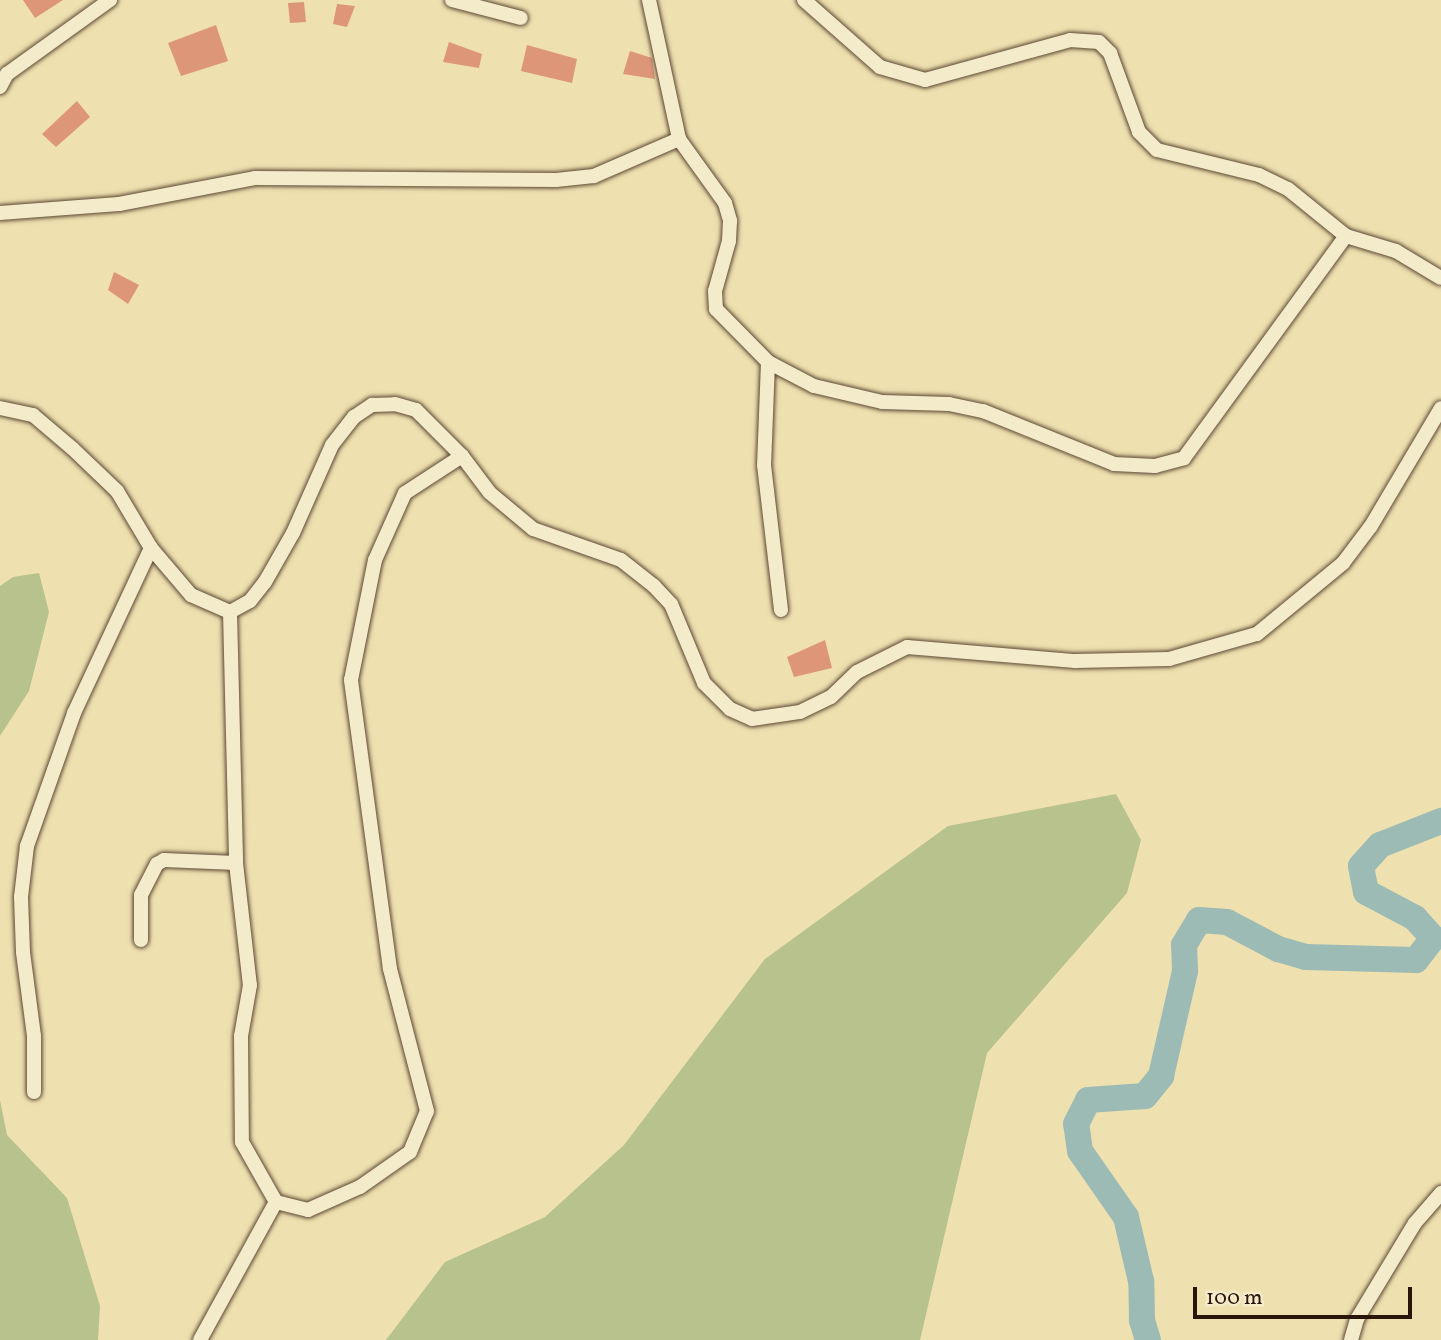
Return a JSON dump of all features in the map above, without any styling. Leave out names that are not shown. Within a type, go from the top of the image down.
[{"type":"street","points":[[0,87],[7,74],[110,0]]},
{"type":"street","points":[[452,0],[521,18]]},
{"type":"street","points":[[649,0],[679,139],[725,203],[730,221],[729,241],[715,291],[716,309],[768,362],[814,386],[881,402],[949,404],[983,411],[1114,464],[1155,466],[1184,458],[1346,236]]},
{"type":"street","points":[[804,0],[880,68],[925,80],[1070,40],[1099,42],[1110,53],[1139,132],[1157,150],[1259,175],[1288,189],[1346,236],[1396,251],[1441,278]]},
{"type":"street","points":[[0,213],[119,204],[255,178],[556,180],[594,176],[679,139]]},
{"type":"street","points":[[768,362],[764,465],[781,610]]},
{"type":"street","points":[[230,612],[250,601],[265,582],[293,533],[332,445],[354,417],[372,405],[395,404],[416,410],[462,456],[490,493],[533,528],[621,560],[654,586],[671,604],[704,683],[730,709],[752,719],[780,718],[831,697],[857,672],[907,647],[1075,661],[1169,659],[1257,634],[1343,563],[1371,526],[1441,408]]},
{"type":"street","points":[[0,408],[33,415],[73,449],[117,491],[151,548],[191,595],[230,612]]},
{"type":"street","points":[[230,612],[236,863],[250,985],[241,1036],[242,1142],[275,1202],[308,1210],[360,1187],[410,1152],[427,1111],[390,970],[351,680],[375,560],[405,493],[462,456]]},
{"type":"street","points":[[34,1092],[34,1036],[23,952],[21,897],[27,846],[74,713],[151,548]]},
{"type":"street","points":[[141,940],[141,895],[157,864],[164,860],[236,863]]},
{"type":"street","points":[[1351,1340],[1357,1319],[1415,1223],[1441,1193]]},
{"type":"street","points":[[200,1340],[275,1202]]},
{"type":"green space","points":[[39,573],[49,612],[29,691],[0,736],[0,586],[13,577]]},
{"type":"green space","points":[[1116,794],[1141,840],[1127,893],[987,1053],[920,1340],[386,1340],[445,1262],[545,1217],[624,1145],[765,959],[948,826]]},
{"type":"green space","points":[[0,1100],[7,1135],[67,1198],[100,1306],[98,1340],[0,1340]]},
{"type":"building","points":[[23,0],[63,0],[35,18]]},
{"type":"building","points":[[304,2],[306,22],[290,23],[288,3]]},
{"type":"building","points":[[337,4],[355,6],[347,27],[333,24]]},
{"type":"building","points":[[216,25],[228,61],[181,76],[168,43]]},
{"type":"building","points":[[449,42],[482,54],[479,68],[443,62]]},
{"type":"building","points":[[527,45],[577,59],[572,83],[521,71]]},
{"type":"building","points":[[630,51],[652,58],[655,79],[623,74]]},
{"type":"building","points":[[77,101],[90,117],[56,147],[42,134]]},
{"type":"building","points":[[114,272],[139,285],[128,304],[108,290]]},
{"type":"building","points":[[825,640],[832,668],[794,677],[787,657]]},
{"type":"waterway","points":[[1148,1340],[1142,1320],[1141,1281],[1126,1217],[1080,1151],[1076,1124],[1088,1100],[1145,1096],[1161,1076],[1185,971],[1184,945],[1199,920],[1227,922],[1278,949],[1306,957],[1416,960],[1433,938],[1415,918],[1366,892],[1361,866],[1380,845],[1441,821]]}]
